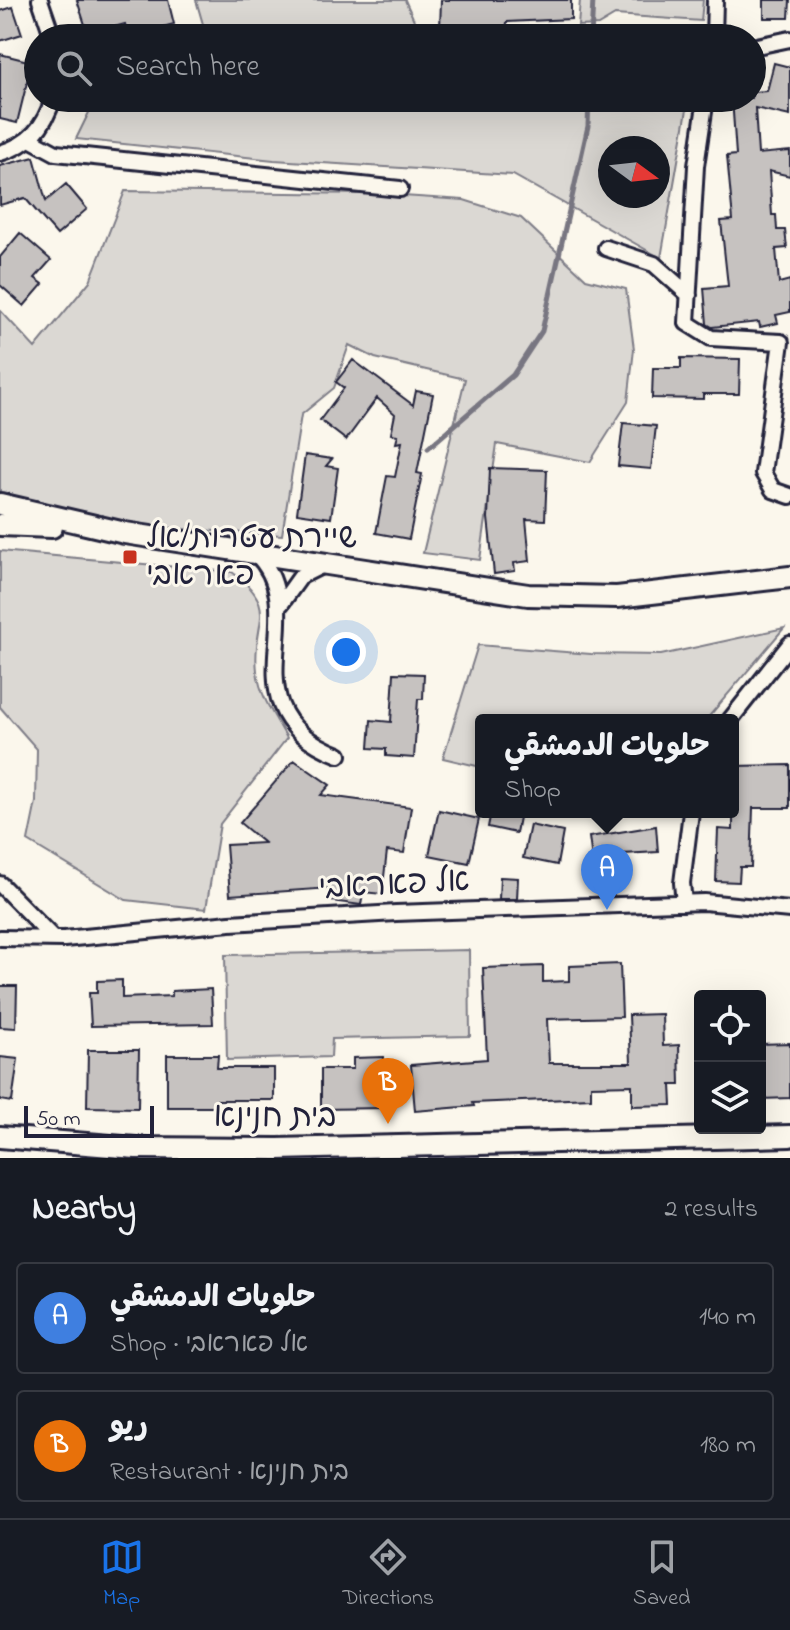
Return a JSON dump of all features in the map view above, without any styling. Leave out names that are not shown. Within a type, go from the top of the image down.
[{"type":"main road","points":[[0,504],[125,533],[547,596],[634,595],[790,577]]},
{"type":"main road","points":[[0,525],[125,533]]},
{"type":"main road","name":"בית חנינא","points":[[0,1137],[136,1148],[278,1149],[790,1136]]},
{"type":"street","points":[[40,0],[48,24]]},
{"type":"street","points":[[714,24],[715,0]]},
{"type":"street","points":[[766,44],[790,39]]},
{"type":"street","points":[[0,153],[20,147],[30,139],[49,112]]},
{"type":"street","points":[[704,112],[696,166],[687,323],[711,338],[781,342],[763,473],[773,490],[790,496]]},
{"type":"street","points":[[30,139],[56,153],[400,189]]},
{"type":"street","points":[[606,248],[654,264],[689,295]]},
{"type":"street","points":[[256,554],[271,571],[281,604],[273,655],[283,708],[308,738],[339,755]]},
{"type":"street","points":[[281,604],[301,576],[325,564]]},
{"type":"street","points":[[735,714],[790,644]]},
{"type":"street","points":[[684,903],[682,883],[690,818]]},
{"type":"street","points":[[0,884],[54,939]]},
{"type":"street","name":"אל פאראבי","points":[[0,938],[54,939],[381,914],[684,903],[790,910]]},
{"type":"shaded area","points":[[196,0],[405,0],[416,24],[203,24]]},
{"type":"shaded area","points":[[580,0],[703,0],[701,21],[615,15],[600,24],[578,24]]},
{"type":"shaded area","points":[[89,112],[687,112],[670,207],[670,136],[598,136],[598,208],[670,208],[661,258],[513,175],[274,160],[76,139]]},
{"type":"shaded area","points":[[125,191],[372,194],[464,200],[521,218],[586,279],[626,289],[634,349],[628,402],[590,462],[497,444],[480,560],[423,553],[465,379],[375,358],[349,345],[334,388],[301,415],[282,535],[0,518],[0,310],[35,348],[90,281]]},
{"type":"shaded area","points":[[0,551],[232,572],[256,596],[261,617],[257,671],[268,706],[287,738],[220,824],[206,909],[126,900],[28,841],[36,802],[37,749],[0,707]]},
{"type":"shaded area","points":[[784,628],[711,714],[475,714],[475,766],[443,758],[478,645],[591,654],[661,655]]},
{"type":"shaded area","points":[[469,950],[470,1036],[332,1039],[331,1057],[227,1060],[225,955]]},
{"type":"building","points":[[77,0],[168,0],[174,24],[125,24],[85,24]]},
{"type":"building","points":[[441,0],[571,0],[571,19],[507,24],[440,24]]},
{"type":"building","points":[[764,0],[790,0],[789,18],[764,18]]},
{"type":"building","points":[[13,7],[22,34],[0,41],[0,11]]},
{"type":"building","points":[[0,54],[24,60],[24,95],[17,123],[0,119]]},
{"type":"building","points":[[774,63],[790,67],[790,116],[766,111]]},
{"type":"building","points":[[733,112],[755,112],[758,154],[790,151],[790,176],[769,171],[772,215],[776,215],[777,230],[785,230],[787,248],[776,249],[779,283],[790,280],[790,312],[776,315],[778,323],[760,327],[759,322],[712,327],[707,324],[704,288],[728,286],[721,221],[733,220],[727,156],[736,155]]},
{"type":"building","points":[[34,157],[46,201],[66,184],[87,209],[57,235],[25,198],[0,205],[0,166]]},
{"type":"building","points":[[20,233],[51,260],[35,278],[43,284],[24,306],[0,285],[0,257]]},
{"type":"building","points":[[681,358],[740,359],[739,394],[703,394],[703,399],[652,398],[653,368],[681,368]]},
{"type":"building","points":[[353,360],[413,405],[416,391],[433,394],[417,473],[422,474],[409,539],[376,533],[387,476],[395,477],[402,442],[396,443],[398,435],[391,434],[395,414],[377,398],[346,440],[320,420],[344,388],[336,382]]},
{"type":"building","points":[[623,423],[656,426],[651,469],[618,466]]},
{"type":"building","points":[[305,455],[332,459],[326,466],[338,468],[331,518],[297,513]]},
{"type":"building","points":[[490,468],[547,470],[545,520],[526,519],[530,561],[514,563],[515,571],[494,574],[488,518]]},
{"type":"building","points":[[394,673],[424,674],[423,699],[418,699],[414,758],[386,756],[386,749],[369,748],[371,720],[391,722]]},
{"type":"building","points":[[294,760],[330,785],[321,795],[411,807],[404,853],[387,851],[382,894],[363,892],[361,905],[330,901],[331,888],[230,895],[226,845],[264,843],[240,823]]},
{"type":"building","points":[[790,765],[790,808],[753,808],[751,867],[740,867],[739,882],[716,881],[718,829],[733,830],[733,818],[739,818],[739,766]]},
{"type":"building","points":[[439,810],[479,819],[469,863],[429,855]]},
{"type":"building","points":[[490,818],[519,818],[516,833],[488,827]]},
{"type":"building","points":[[530,825],[563,832],[557,865],[523,858]]},
{"type":"building","points":[[656,826],[658,852],[623,854],[624,861],[593,866],[589,837]]},
{"type":"building","points":[[500,877],[518,878],[517,899],[499,899]]},
{"type":"building","points":[[620,964],[622,1017],[547,1019],[549,1063],[631,1063],[629,1015],[662,1014],[663,1046],[679,1045],[680,1085],[671,1085],[672,1105],[632,1106],[632,1085],[591,1086],[591,1098],[473,1103],[474,1106],[415,1111],[411,1065],[487,1059],[483,968],[543,966],[543,982],[569,981],[569,966]]},
{"type":"building","points":[[122,980],[122,998],[172,996],[172,991],[211,989],[213,1024],[91,1026],[89,993],[97,993],[97,981]]},
{"type":"building","points":[[0,986],[17,986],[16,1028],[0,1027]]},
{"type":"building","points":[[790,1043],[790,1098],[766,1099],[766,1044]]},
{"type":"building","points":[[88,1050],[139,1050],[138,1108],[87,1107]]},
{"type":"building","points":[[167,1055],[218,1055],[217,1068],[274,1068],[274,1100],[217,1100],[217,1107],[167,1107]]},
{"type":"building","points":[[0,1057],[18,1059],[12,1102],[0,1100]]},
{"type":"building","points":[[384,1057],[384,1108],[321,1109],[321,1069],[353,1069],[353,1058]]},
{"type":"waterway","points":[[592,24],[593,0]]},
{"type":"waterway","points":[[428,448],[513,375],[542,331],[588,126],[588,112]]},
{"type":"place","name":"שיירת עטרות/אל פאראבי","points":[[130,557]]},
{"type":"place","name":"حلويات الدمشقي","points":[[607,910]]},
{"type":"place","name":"ريو","points":[[388,1124]]}]
